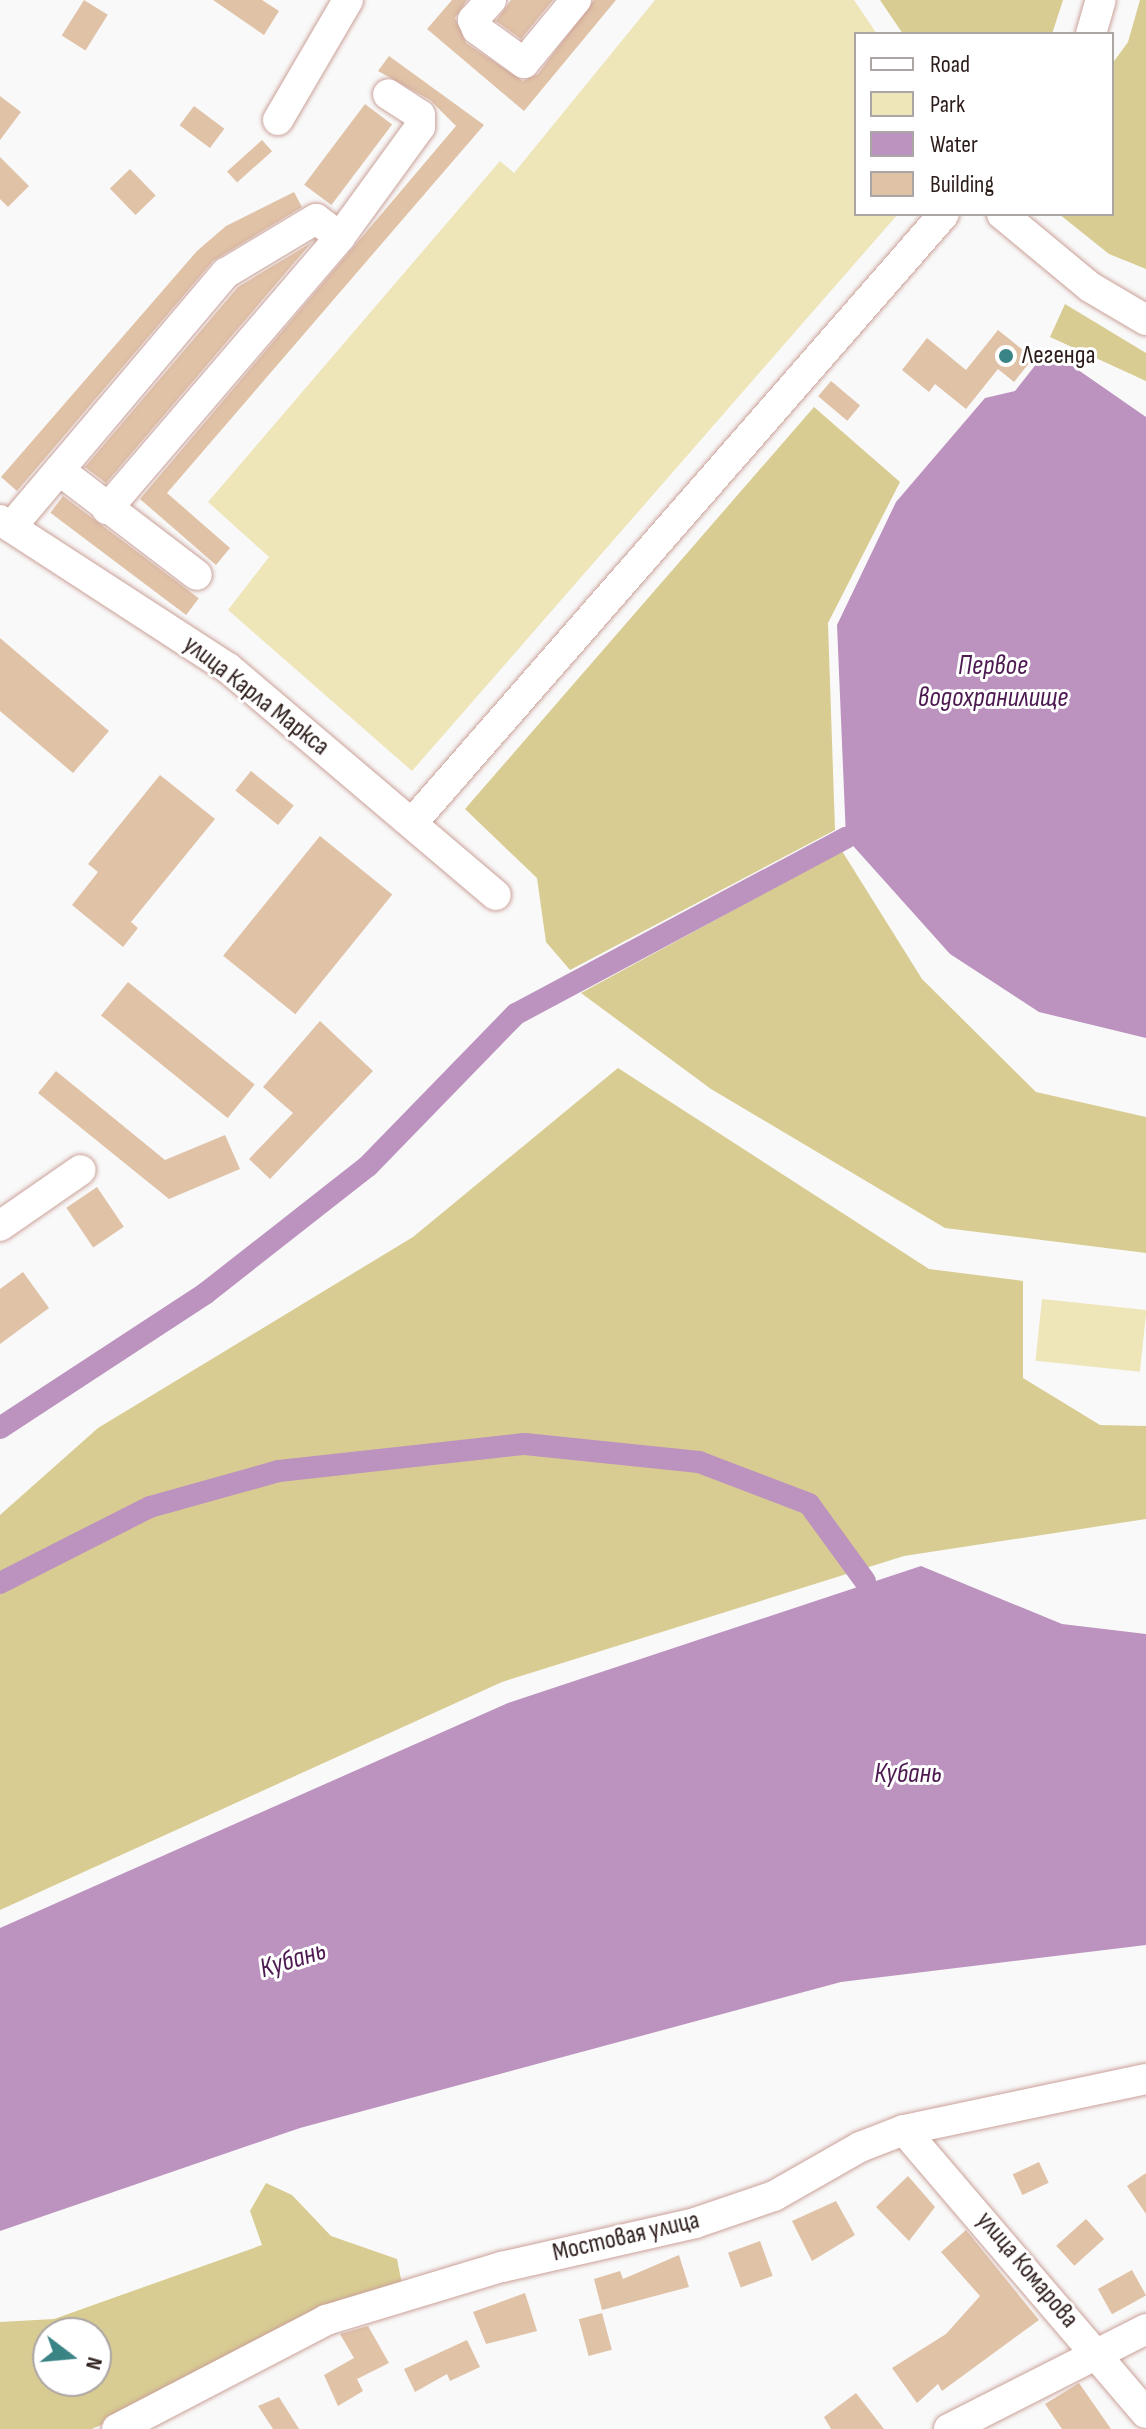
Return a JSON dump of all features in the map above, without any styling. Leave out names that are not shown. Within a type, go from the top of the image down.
[{"type":"street","points":[[278,120],[348,0]]},
{"type":"street","points":[[491,0],[473,20],[477,29],[524,63],[576,0]]},
{"type":"street","points":[[1092,32],[1101,0]]},
{"type":"street","points":[[107,509],[340,237],[420,127],[420,115],[388,94]]},
{"type":"street","points":[[413,822],[942,216]]},
{"type":"street","points":[[1004,216],[1090,287],[1146,320]]},
{"type":"street","points":[[5,524],[59,470],[226,273],[316,219],[340,237]]},
{"type":"street","points":[[59,470],[197,575]]},
{"type":"street","name":"улица Карла Маркса","points":[[5,524],[228,668],[496,895]]},
{"type":"street","points":[[0,1226],[81,1170]]},
{"type":"street","name":"Мостовая улица","points":[[117,2429],[326,2320],[502,2267],[695,2223],[774,2196],[860,2147],[904,2130],[1146,2079]]},
{"type":"street","name":"улица Комарова","points":[[904,2130],[1146,2413]]},
{"type":"street","points":[[949,2429],[1146,2329]]},
{"type":"green space","points":[[655,0],[854,0],[876,32],[854,32],[854,216],[896,216],[412,771],[228,610],[269,557],[208,502],[500,161],[514,173]]},
{"type":"green space","points":[[1042,1299],[1146,1310],[1140,1372],[1036,1361]]},
{"type":"shaded area","points":[[880,0],[1063,0],[1053,32],[902,32]]},
{"type":"shaded area","points":[[1140,0],[1146,0],[1146,269],[1109,254],[1062,216],[1114,216],[1114,61],[1128,42]]},
{"type":"shaded area","points":[[1065,304],[1146,353],[1146,381],[1050,337]]},
{"type":"shaded area","points":[[814,407],[900,482],[828,623],[835,830],[570,970],[546,942],[537,878],[465,809]]},
{"type":"shaded area","points":[[842,851],[922,979],[1036,1092],[1146,1117],[1146,1253],[945,1228],[711,1089],[581,993]]},
{"type":"shaded area","points":[[618,1068],[929,1269],[1023,1281],[1023,1378],[1100,1425],[1146,1426],[1146,1519],[904,1556],[502,1682],[0,1910],[0,1515],[98,1428],[413,1237]]},
{"type":"shaded area","points":[[266,2183],[292,2195],[331,2236],[397,2259],[403,2289],[92,2429],[0,2429],[0,2322],[32,2320],[32,2397],[112,2397],[112,2317],[60,2317],[262,2245],[250,2211]]},
{"type":"water","name":"Первое водохранилище","points":[[1048,349],[1146,417],[1146,1038],[1039,1012],[950,954],[846,838],[837,625],[896,502],[985,398],[1015,391]]},
{"type":"water","name":"Кубань","points":[[921,1566],[1062,1624],[1146,1634],[1146,1945],[841,1982],[300,2128],[0,2231],[0,1928],[508,1703]]},
{"type":"building","points":[[84,0],[108,15],[85,50],[62,36]]},
{"type":"building","points":[[213,0],[262,0],[279,11],[264,35]]},
{"type":"building","points":[[452,0],[467,0],[455,18],[466,43],[523,81],[538,74],[594,0],[616,0],[524,111],[427,29]]},
{"type":"building","points":[[511,0],[553,0],[521,39],[496,21]]},
{"type":"building","points":[[389,56],[484,125],[167,493],[230,548],[216,565],[140,499],[456,126],[430,100],[378,71]]},
{"type":"building","points":[[0,96],[21,112],[0,140]]},
{"type":"building","points":[[365,104],[392,124],[331,205],[304,185]]},
{"type":"building","points":[[194,106],[224,129],[210,148],[180,125]]},
{"type":"building","points":[[262,140],[272,151],[237,183],[227,171]]},
{"type":"building","points":[[0,157],[29,186],[8,207],[0,199]]},
{"type":"building","points":[[130,169],[156,196],[136,215],[110,188]]},
{"type":"building","points":[[294,192],[302,207],[213,261],[17,491],[1,477],[197,251],[226,226]]},
{"type":"building","points":[[311,243],[106,483],[85,467],[238,287]]},
{"type":"building","points":[[998,330],[1033,358],[1014,382],[998,369],[966,409],[935,384],[929,392],[902,370],[927,338],[966,370]]},
{"type":"building","points":[[831,381],[860,405],[847,421],[818,396]]},
{"type":"building","points":[[63,496],[199,598],[186,615],[50,513]]},
{"type":"building","points":[[0,638],[109,731],[73,773],[0,711]]},
{"type":"building","points":[[251,771],[294,806],[278,825],[235,790]]},
{"type":"building","points":[[160,775],[215,819],[131,922],[138,928],[123,947],[72,905],[98,872],[88,864]]},
{"type":"building","points":[[320,836],[392,895],[295,1014],[223,956]]},
{"type":"building","points":[[128,982],[255,1085],[228,1118],[101,1015]]},
{"type":"building","points":[[320,1021],[373,1071],[270,1179],[249,1159],[293,1113],[263,1087]]},
{"type":"building","points":[[56,1071],[165,1160],[225,1135],[240,1169],[169,1199],[38,1093]]},
{"type":"building","points":[[97,1187],[124,1227],[93,1247],[66,1208]]},
{"type":"building","points":[[23,1272],[49,1308],[0,1344],[0,1289]]},
{"type":"building","points":[[1039,2162],[1049,2183],[1022,2195],[1013,2174]]},
{"type":"building","points":[[1146,2173],[1146,2214],[1127,2186]]},
{"type":"building","points":[[908,2176],[935,2207],[909,2241],[876,2207]]},
{"type":"building","points":[[836,2201],[855,2235],[812,2261],[792,2221]]},
{"type":"building","points":[[1086,2219],[1104,2239],[1074,2266],[1056,2246]]},
{"type":"building","points":[[966,2230],[1039,2320],[942,2391],[938,2384],[917,2403],[892,2368],[946,2334],[980,2296],[941,2252]]},
{"type":"building","points":[[760,2241],[773,2276],[741,2287],[728,2253]]},
{"type":"building","points":[[679,2255],[689,2287],[602,2310],[594,2279],[620,2271],[623,2279]]},
{"type":"building","points":[[1132,2270],[1146,2295],[1112,2314],[1098,2289]]},
{"type":"building","points":[[525,2293],[537,2331],[486,2344],[473,2312]]},
{"type":"building","points":[[602,2313],[612,2350],[589,2356],[579,2319]]},
{"type":"building","points":[[368,2326],[389,2363],[357,2379],[363,2391],[338,2406],[324,2375],[354,2358],[340,2334]]},
{"type":"building","points":[[467,2340],[480,2367],[450,2381],[447,2374],[415,2392],[404,2369]]},
{"type":"building","points":[[1079,2383],[1111,2429],[1062,2429],[1045,2404]]},
{"type":"building","points":[[856,2393],[884,2429],[831,2429],[824,2417]]},
{"type":"building","points":[[279,2397],[299,2429],[273,2429],[258,2406]]},
{"type":"waterway","points":[[0,1428],[206,1293],[368,1166],[516,1014],[846,838]]},
{"type":"waterway","points":[[0,1583],[150,1507],[279,1471],[525,1444],[699,1462],[809,1504],[865,1581]]},
{"type":"place","name":"Легенда","points":[[1006,356]]}]
